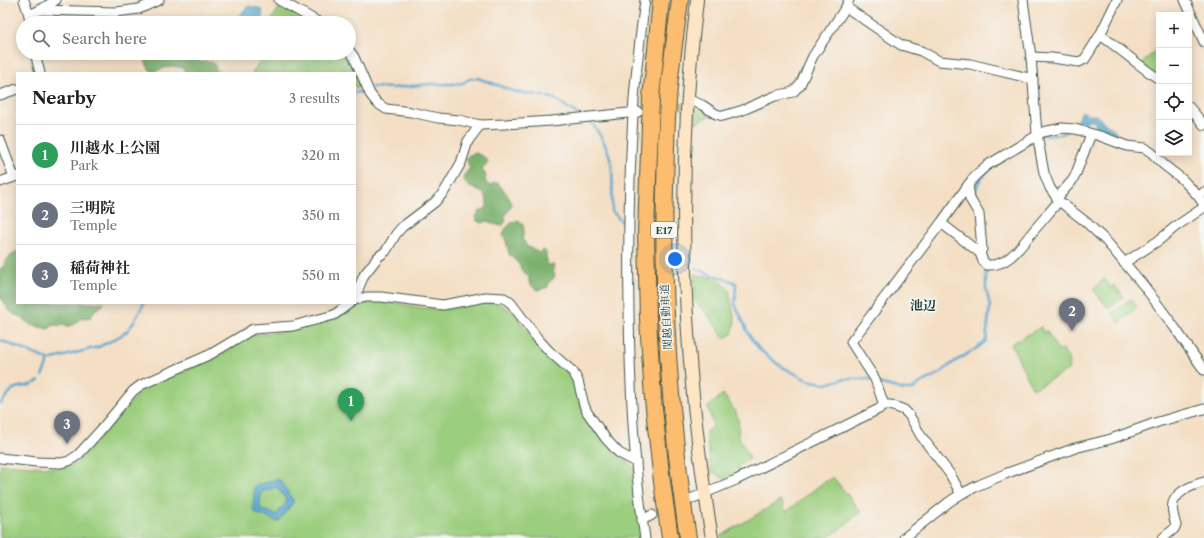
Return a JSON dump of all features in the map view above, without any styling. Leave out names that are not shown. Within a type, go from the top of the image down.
[{"type":"highway","name":"関越自動車道","points":[[661,0],[651,98],[646,233],[648,319],[653,399],[670,538]]},
{"type":"highway","name":"関越自動車道","points":[[680,0],[669,88],[665,164],[664,234],[666,319],[671,400],[679,480],[688,538]]},
{"type":"street","points":[[24,0],[29,16]]},
{"type":"street","points":[[33,16],[56,0]]},
{"type":"street","points":[[40,10],[116,12],[139,9],[159,0]]},
{"type":"street","points":[[279,0],[308,16]]},
{"type":"street","points":[[645,0],[636,112],[630,162],[628,252],[630,344],[636,462],[645,538]]},
{"type":"street","points":[[697,0],[684,106],[685,288],[694,410],[704,493],[712,538]]},
{"type":"street","points":[[1023,0],[1031,56],[1037,134],[1044,172],[1050,188],[1058,199],[1106,241],[1143,285],[1204,370]]},
{"type":"street","points":[[1031,56],[1079,62],[1085,59],[1100,35],[1117,0]]},
{"type":"street","points":[[1185,0],[1204,42]]},
{"type":"street","points":[[684,106],[696,102],[716,114],[723,116],[743,110],[775,96],[793,92],[800,85],[813,56],[848,3],[901,45],[921,51],[939,61],[970,64],[1033,79]]},
{"type":"street","points":[[1100,35],[1156,77]]},
{"type":"street","points":[[37,60],[40,72]]},
{"type":"street","points":[[355,60],[370,94],[377,103],[386,109],[459,120],[480,125],[551,121],[636,112]]},
{"type":"street","points":[[0,95],[16,89]]},
{"type":"street","points":[[1192,111],[1204,125]]},
{"type":"street","points":[[356,295],[364,275],[378,257],[386,251],[402,227],[444,192],[460,163],[468,141],[480,125]]},
{"type":"street","points":[[884,405],[876,382],[851,342],[974,177],[986,166],[1037,134],[1062,128],[1075,129],[1127,146],[1145,148],[1164,165],[1202,194],[1204,205],[1203,208],[1175,227],[1158,241],[1124,263]]},
{"type":"street","points":[[941,223],[980,253],[983,261],[987,265],[1003,262],[1023,245],[1069,185],[1075,176],[1091,134]]},
{"type":"street","points":[[0,140],[16,176],[0,182]]},
{"type":"street","points":[[968,185],[970,199],[976,208],[980,222],[982,249],[980,253]]},
{"type":"street","points":[[356,300],[366,297],[381,297],[443,306],[486,297],[504,298],[512,303],[538,339],[550,352],[573,372],[578,381],[587,412],[606,439],[619,453],[636,462]]},
{"type":"street","points":[[0,458],[37,462],[61,463],[69,461],[78,456],[133,391],[141,385],[211,354],[253,330],[293,326],[334,314],[349,304]]},
{"type":"street","points":[[693,498],[736,480],[879,409],[884,405],[891,405],[904,410],[909,415],[921,436],[950,474],[961,494]]},
{"type":"street","points":[[904,538],[961,494],[1005,474],[1076,448],[1112,439],[1159,422],[1204,409]]},
{"type":"street","points":[[1163,538],[1174,529],[1176,525],[1173,514],[1173,503],[1178,495],[1188,488],[1204,482]]},
{"type":"street","points":[[642,520],[652,515]]},
{"type":"green space","points":[[281,5],[299,16],[274,16]]},
{"type":"green space","points":[[1156,49],[1156,75],[1142,64]]},
{"type":"green space","points":[[145,60],[198,60],[202,63],[206,60],[209,63],[211,61],[216,66],[215,69],[219,72],[185,72],[184,68],[171,66],[153,72],[149,69]]},
{"type":"green space","points":[[261,60],[351,61],[338,72],[253,72]]},
{"type":"green space","points":[[351,64],[357,72],[363,86],[356,88],[356,72],[341,72]]},
{"type":"green space","points":[[696,105],[713,114],[695,123]]},
{"type":"green space","points":[[476,153],[488,161],[482,168],[486,176],[485,180],[487,184],[490,186],[494,183],[498,183],[507,194],[512,204],[505,216],[506,221],[502,226],[487,221],[483,223],[477,221],[476,216],[480,211],[487,208],[487,200],[483,193],[468,186],[463,179],[464,175],[470,168],[466,159],[469,155]]},
{"type":"green space","points":[[519,220],[524,231],[522,239],[525,242],[525,245],[539,253],[544,250],[546,252],[548,265],[554,265],[555,270],[552,271],[552,273],[555,274],[554,278],[549,282],[548,287],[538,290],[533,287],[529,282],[529,277],[521,270],[519,264],[509,254],[503,235],[509,225]]},
{"type":"green space","points":[[16,252],[16,304],[104,304],[94,311],[91,317],[81,318],[75,324],[69,326],[54,325],[48,329],[31,325],[9,310],[0,296],[0,269],[8,258]]},
{"type":"green space","points":[[695,274],[711,277],[721,281],[729,290],[735,321],[732,334],[724,338],[710,318],[694,301]]},
{"type":"green space","points":[[1104,279],[1111,287],[1114,285],[1124,297],[1109,309],[1093,289]]},
{"type":"green space","points":[[1131,299],[1137,307],[1120,323],[1112,313]]},
{"type":"green space","points":[[372,301],[384,301],[437,309],[447,309],[481,302],[490,302],[498,303],[515,314],[536,344],[573,379],[577,397],[583,412],[634,468],[642,538],[0,538],[0,464],[63,468],[76,463],[148,385],[217,358],[252,335],[289,331],[336,318],[357,304]]},
{"type":"green space","points":[[1041,327],[1043,332],[1047,331],[1058,351],[1063,349],[1070,362],[1068,370],[1033,389],[1011,344]]},
{"type":"green space","points":[[723,394],[736,412],[739,426],[738,435],[750,459],[738,466],[741,474],[727,480],[711,471],[706,431],[712,428],[713,425],[708,407]]},
{"type":"green space","points":[[833,477],[861,512],[828,538],[721,538],[721,536],[781,500],[786,512],[820,485]]},
{"type":"water","points":[[250,6],[259,8],[263,11],[262,16],[239,16],[247,7]]},
{"type":"water","points":[[1082,111],[1089,115],[1096,115],[1109,127],[1110,126],[1118,135],[1129,141],[1127,143],[1096,132],[1095,122],[1093,121],[1086,122],[1081,126],[1074,126]]},
{"type":"water","points":[[277,479],[281,481],[293,500],[293,503],[278,522],[256,513],[253,510],[254,487]],"holes":[[[277,487],[287,501],[276,515],[260,508],[261,492]]]},
{"type":"waterway","points":[[372,87],[393,88],[430,84],[454,84],[463,83],[469,79],[478,78],[516,92],[544,96]]},
{"type":"waterway","points":[[356,93],[363,91]]},
{"type":"waterway","points":[[548,97],[555,99],[580,116]]},
{"type":"waterway","points":[[590,121],[602,138],[608,150],[612,175],[612,211],[622,222]]},
{"type":"waterway","points":[[1045,136],[1061,134],[1067,131]]},
{"type":"waterway","points":[[980,210],[975,194],[977,185],[982,177],[992,168]]},
{"type":"waterway","points":[[696,268],[736,283],[735,304],[750,337],[760,350],[779,365],[807,380],[826,384],[844,379],[872,380]]},
{"type":"waterway","points":[[879,383],[904,390],[912,390],[919,384],[940,373],[986,341],[990,306],[986,288],[986,268]]},
{"type":"waterway","points":[[0,340],[49,360],[98,347],[120,336],[127,331],[134,322],[143,304]]},
{"type":"waterway","points":[[42,376],[49,360]]},
{"type":"waterway","points":[[0,404],[13,389],[31,385],[39,381]]},
{"type":"tunnel","points":[[663,111],[680,109]]},
{"type":"place","name":"三明院","points":[[1072,331]]},
{"type":"place","name":"川越水上公園","points":[[351,421]]},
{"type":"place","name":"稲荷神社","points":[[67,444]]},
{"type":"district","name":"池辺","points":[[923,305]]}]
